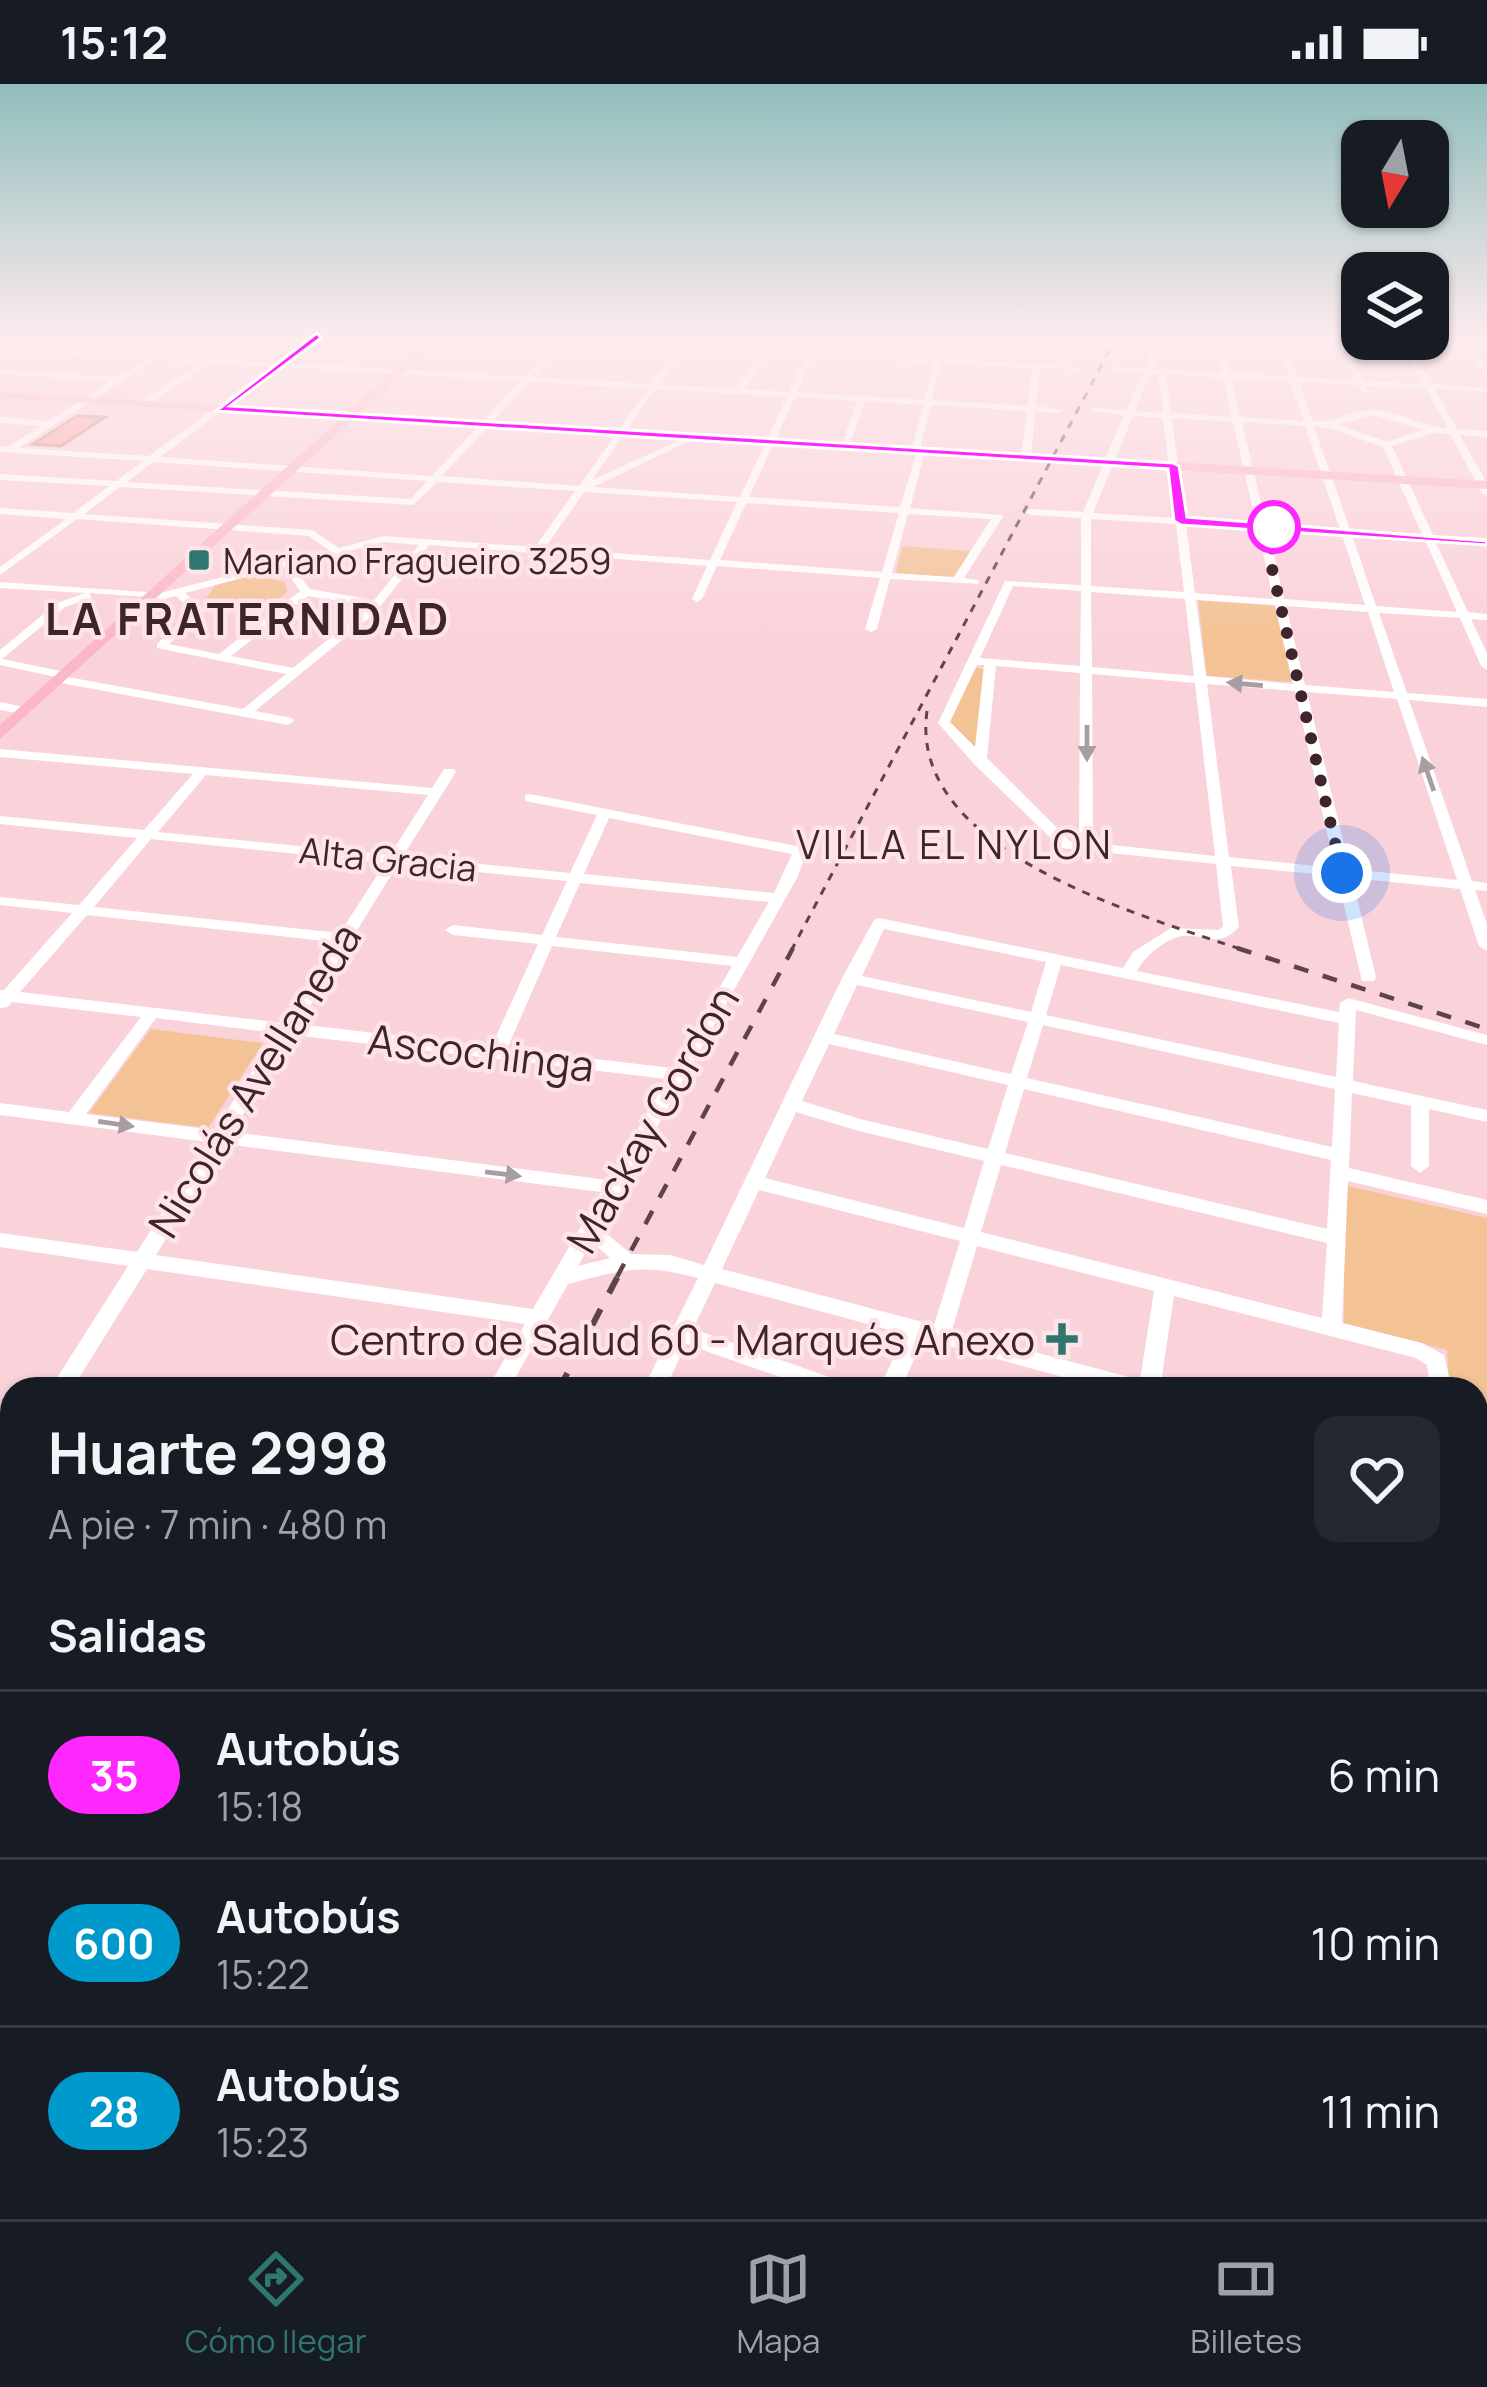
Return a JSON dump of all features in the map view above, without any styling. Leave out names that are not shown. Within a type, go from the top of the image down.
[{"type":"main road","points":[[0,734],[326,436]]},
{"type":"main road","points":[[658,436],[1486,488]]},
{"type":"street","points":[[3,451],[30,436]]},
{"type":"street","points":[[0,572],[183,436]]},
{"type":"street","points":[[0,477],[395,505],[420,500],[478,436]]},
{"type":"street","points":[[536,554],[619,436]]},
{"type":"street","points":[[697,599],[771,436]]},
{"type":"street","points":[[845,447],[849,436]]},
{"type":"street","points":[[871,629],[922,436]]},
{"type":"street","points":[[1026,458],[1028,436]]},
{"type":"street","points":[[1086,848],[1087,515],[1119,436]]},
{"type":"street","points":[[1127,974],[1138,956],[1176,931],[1213,934],[1231,928],[1169,436]]},
{"type":"street","points":[[1239,436],[1368,977]]},
{"type":"street","points":[[1312,436],[1487,946]]},
{"type":"street","points":[[1361,436],[1388,445],[1415,436]]},
{"type":"street","points":[[1456,436],[1486,488]]},
{"type":"street","points":[[583,488],[692,438]]},
{"type":"street","points":[[1388,445],[1487,666]]},
{"type":"street","points":[[3,451],[998,517],[957,581]]},
{"type":"street","points":[[0,511],[312,533],[337,551]]},
{"type":"street","points":[[1031,512],[1487,541]]},
{"type":"street","points":[[0,585],[153,596],[384,539],[536,554],[975,582]]},
{"type":"street","points":[[245,713],[376,604],[426,542]]},
{"type":"street","points":[[292,576],[298,561]]},
{"type":"street","points":[[258,571],[292,576],[305,592],[376,604]]},
{"type":"street","points":[[1487,617],[1009,583],[944,724],[1061,843],[1487,886]]},
{"type":"street","points":[[178,592],[198,611],[161,646],[295,672]]},
{"type":"street","points":[[221,658],[305,592]]},
{"type":"street","points":[[0,659],[61,605],[97,593]]},
{"type":"street","points":[[0,659],[59,676],[288,721]]},
{"type":"street","points":[[973,661],[1487,703]]},
{"type":"street","points":[[980,763],[990,663]]},
{"type":"street","points":[[0,706],[26,711]]},
{"type":"street","points":[[0,753],[436,792]]},
{"type":"street","points":[[3,999],[203,771]]},
{"type":"street","name":"Nicolás Avellaneda","points":[[68,1377],[449,772]]},
{"type":"street","points":[[496,1054],[605,812],[530,798]]},
{"type":"street","name":"Mackay Gordon","points":[[505,1377],[801,849],[605,812]]},
{"type":"street","name":"Alta Gracia","points":[[0,820],[777,898]]},
{"type":"street","points":[[0,902],[343,938]]},
{"type":"street","points":[[660,1377],[880,923],[1346,1019]]},
{"type":"street","points":[[453,930],[741,962]]},
{"type":"street","points":[[941,1334],[1055,958]]},
{"type":"street","points":[[850,978],[1487,1116]]},
{"type":"street","name":"Ascochinga","points":[[3,999],[676,1074]]},
{"type":"street","points":[[1332,1327],[1348,1003],[1487,1040]]},
{"type":"street","points":[[74,1118],[152,1014]]},
{"type":"street","points":[[822,1037],[1020,1082],[1487,1207]]},
{"type":"street","points":[[1420,1100],[1420,1166]]},
{"type":"street","points":[[790,1104],[1335,1238]]},
{"type":"street","points":[[0,1109],[613,1187]]},
{"type":"street","points":[[753,1182],[1433,1355],[1438,1377]]},
{"type":"street","points":[[589,1229],[627,1261]]},
{"type":"street","points":[[0,1240],[538,1318]]},
{"type":"street","points":[[562,1278],[627,1261],[670,1263],[1100,1377]]},
{"type":"street","points":[[1147,1377],[1166,1287]]},
{"type":"street","points":[[896,1377],[918,1328]]},
{"type":"street","points":[[680,1333],[804,1377]]},
{"type":"shaded area","points":[[902,546],[970,551],[954,578],[896,573]]},
{"type":"shaded area","points":[[254,575],[285,582],[287,592],[247,610],[225,609],[205,600],[217,583]]},
{"type":"shaded area","points":[[1198,600],[1275,606],[1292,682],[1207,676]]},
{"type":"shaded area","points":[[976,667],[984,670],[976,747],[946,723]]},
{"type":"shaded area","points":[[151,1029],[263,1043],[208,1128],[89,1113]]},
{"type":"shaded area","points":[[1344,1185],[1487,1218],[1487,1377],[1448,1377],[1447,1350],[1344,1323]]},
{"type":"building","points":[[46,436],[77,436],[61,446],[33,444]]},
{"type":"railway","points":[[791,951],[1064,436]]},
{"type":"railway","points":[[927,711],[931,761],[954,803],[993,840],[1041,871],[1095,897],[1239,949]]},
{"type":"railway","points":[[617,1277],[793,948]]},
{"type":"railway","points":[[1239,949],[1487,1029]]},
{"type":"railway","points":[[1239,949],[1246,951]]},
{"type":"railway","points":[[565,1377],[619,1274]]},
{"type":"bus line","name":"35","points":[[659,436],[1173,466],[1181,521],[1487,541]]},
{"type":"place","name":"Mariano Fragueiro 3259","points":[[199,560]]},
{"type":"place","name":"Centro de Salud 60 - Marqués Anexo","points":[[1062,1339]]},
{"type":"district","name":"LA FRATERNIDAD","points":[[248,618]]},
{"type":"district","name":"VILLA EL NYLON","points":[[955,844]]},
{"type":"route","points":[[1274,527],[1271,564],[1342,873]]}]
